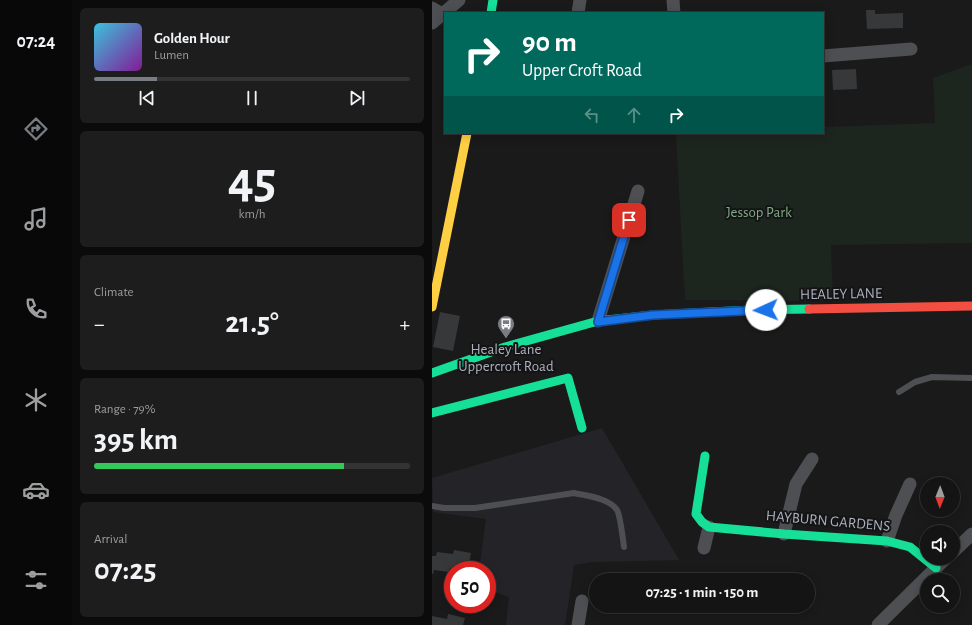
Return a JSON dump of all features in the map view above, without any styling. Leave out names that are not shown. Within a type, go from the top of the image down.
[{"type":"street","points":[[432,24],[437,11],[459,0]]},
{"type":"street","points":[[491,12],[494,0]]},
{"type":"street","points":[[578,12],[580,0]]},
{"type":"street","points":[[673,0],[674,12]]},
{"type":"street","points":[[824,56],[910,49]]},
{"type":"street","points":[[432,307],[467,134]]},
{"type":"street","points":[[598,322],[638,191]]},
{"type":"street","name":"HEALEY LANE","points":[[432,374],[505,347],[598,322],[653,315],[743,310],[972,306]]},
{"type":"street","points":[[432,413],[568,378],[582,428]]},
{"type":"street","points":[[704,548],[709,526],[702,522],[696,514],[705,456]]},
{"type":"street","points":[[784,534],[796,484],[812,459]]},
{"type":"street","points":[[887,541],[896,515],[910,484]]},
{"type":"street","name":"HAYBURN GARDENS","points":[[709,526],[784,534],[887,541],[910,547],[936,568]]},
{"type":"street","points":[[960,545],[972,534]]},
{"type":"street","points":[[878,625],[939,565]]},
{"type":"street","points":[[578,625],[582,601]]},
{"type":"lane","points":[[899,392],[915,382],[932,377],[972,378]]},
{"type":"lane","points":[[432,506],[444,508],[475,508],[574,493],[590,496],[608,502],[618,510],[624,547]]},
{"type":"shaded area","points":[[602,428],[679,560],[593,562],[574,565],[565,625],[506,625],[509,597],[496,592],[496,561],[480,561],[486,519],[433,512],[432,478]]},
{"type":"green space","name":"Jessop Park","points":[[972,64],[972,243],[831,245],[833,301],[685,300],[676,136],[680,134],[824,134],[824,127],[935,123],[933,78]]},
{"type":"building","points":[[866,10],[875,10],[875,14],[903,13],[903,28],[867,29]]},
{"type":"building","points":[[856,69],[857,89],[833,90],[832,70]]},
{"type":"building","points":[[440,312],[460,316],[453,351],[433,347]]},
{"type":"building","points":[[454,550],[471,553],[470,561],[444,561],[444,571],[434,570],[432,574],[432,556],[436,556],[437,552],[453,554]]},
{"type":"building","points":[[448,614],[465,618],[463,625],[432,625],[432,616],[447,619]]},
{"type":"traffic: fast","points":[[491,12],[493,0]]},
{"type":"traffic: fast","points":[[432,373],[505,347],[598,321],[653,315],[751,310],[809,309]]},
{"type":"traffic: fast","points":[[432,413],[568,378],[582,428]]},
{"type":"traffic: fast","points":[[705,456],[696,514],[702,522],[709,527],[887,541],[910,547],[936,568]]},
{"type":"traffic: slow","points":[[432,307],[467,134]]},
{"type":"traffic: jam","points":[[809,309],[972,306]]},
{"type":"place","name":"Healey Lane Uppercroft Road","points":[[506,339]]},
{"type":"route","points":[[629,220],[598,322],[653,315],[766,310]]}]
